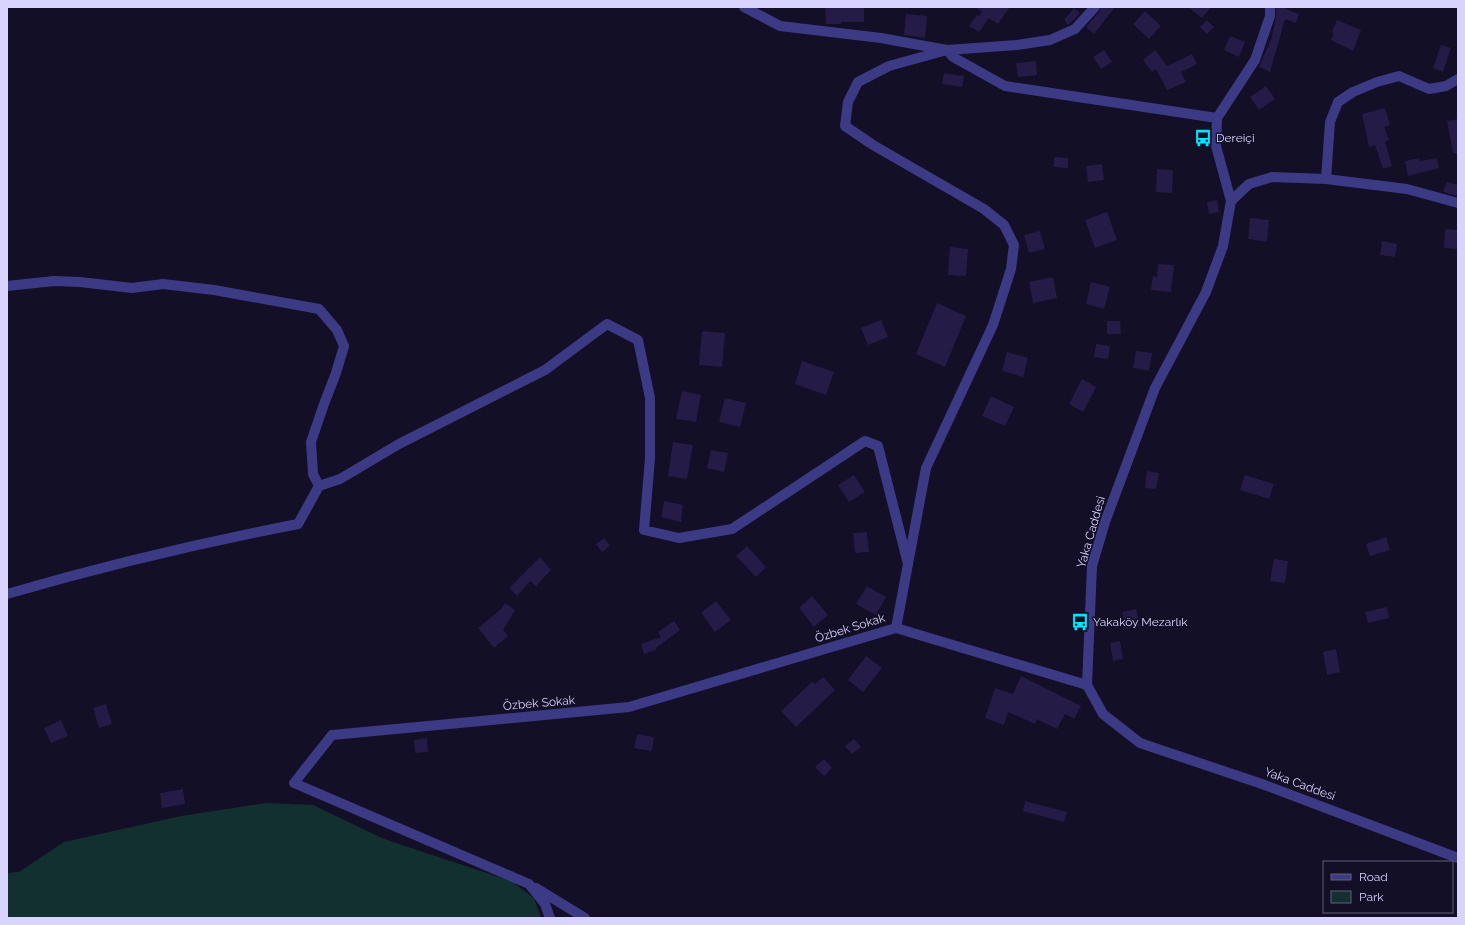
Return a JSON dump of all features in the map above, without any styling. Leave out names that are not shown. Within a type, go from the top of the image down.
[{"type":"street","points":[[744,7],[780,26],[881,38],[947,50],[953,57],[1005,86],[1217,118],[1255,60],[1270,16],[1270,7]]},
{"type":"street","points":[[896,628],[926,468],[993,326],[1011,269],[1014,245],[1004,225],[984,209],[873,145],[845,126],[848,102],[858,82],[889,66],[947,50],[1017,45],[1050,40],[1075,29],[1095,7]]},
{"type":"street","points":[[1326,179],[1330,122],[1338,102],[1353,92],[1377,82],[1400,76],[1429,89],[1446,86],[1458,79]]},
{"type":"street","name":"Yaka Caddesi","points":[[1217,118],[1216,146],[1231,201],[1223,246],[1206,292],[1155,388],[1105,522],[1092,566],[1087,685],[1103,714],[1140,743],[1262,784],[1458,858]]},
{"type":"street","points":[[1231,201],[1249,184],[1272,177],[1326,179],[1407,189],[1458,203]]},
{"type":"street","points":[[7,286],[54,281],[80,282],[132,288],[162,284],[214,290],[319,309],[338,330],[344,346],[336,373],[311,442],[313,474],[319,486]]},
{"type":"street","points":[[7,594],[75,574],[213,541],[298,524],[319,486],[340,479],[399,444],[544,370],[607,324],[638,340],[650,398],[650,458],[644,530],[679,538],[732,529],[865,441],[878,446],[908,564]]},
{"type":"street","name":"Özbek Sokak","points":[[550,918],[545,904],[529,884],[294,783],[332,735],[629,707],[896,628],[1087,685]]},
{"type":"street","points":[[529,884],[585,918]]},
{"type":"green space","points":[[266,803],[313,805],[384,839],[511,881],[534,898],[541,918],[7,918],[7,873],[19,872],[64,842],[181,816]]},
{"type":"building","points":[[825,7],[864,7],[864,22],[841,22],[841,24],[826,24]]},
{"type":"building","points":[[975,7],[1010,7],[998,24],[989,18],[979,32],[969,26],[977,15],[979,16],[982,12]]},
{"type":"building","points":[[1101,7],[1115,7],[1094,34],[1086,27],[1100,11]]},
{"type":"building","points":[[1188,7],[1211,7],[1202,18]]},
{"type":"building","points":[[1276,7],[1286,7],[1286,9],[1299,14],[1296,23],[1285,19],[1270,72],[1259,67],[1272,37]]},
{"type":"building","points":[[1074,8],[1080,13],[1068,25],[1064,20]]},
{"type":"building","points":[[1145,11],[1161,26],[1149,39],[1133,24]]},
{"type":"building","points":[[906,14],[927,16],[925,38],[904,35]]},
{"type":"building","points":[[1207,20],[1214,27],[1207,34],[1200,27]]},
{"type":"building","points":[[1337,20],[1361,30],[1353,51],[1331,40],[1334,34],[1332,32]]},
{"type":"building","points":[[1230,36],[1245,42],[1239,57],[1224,50]]},
{"type":"building","points":[[1441,45],[1451,48],[1443,72],[1433,68]]},
{"type":"building","points":[[1104,50],[1112,62],[1101,69],[1093,57]]},
{"type":"building","points":[[1155,50],[1167,66],[1192,54],[1197,64],[1181,72],[1186,82],[1167,90],[1156,69],[1152,72],[1143,60]]},
{"type":"building","points":[[1036,61],[1037,75],[1018,77],[1016,63]]},
{"type":"building","points":[[944,73],[964,76],[962,87],[942,84]]},
{"type":"building","points":[[1266,86],[1275,99],[1259,110],[1250,97]]},
{"type":"building","points":[[1385,108],[1390,125],[1384,127],[1389,140],[1385,142],[1392,166],[1383,169],[1375,145],[1369,147],[1362,114]]},
{"type":"building","points":[[1458,119],[1458,153],[1453,153],[1447,121]]},
{"type":"building","points":[[1054,157],[1068,158],[1068,168],[1054,167]]},
{"type":"building","points":[[1419,158],[1420,161],[1437,158],[1439,168],[1408,176],[1405,161]]},
{"type":"building","points":[[1102,164],[1104,180],[1088,182],[1086,166]]},
{"type":"building","points":[[1157,169],[1173,170],[1172,193],[1156,192]]},
{"type":"building","points":[[1447,182],[1458,185],[1458,196],[1443,192]]},
{"type":"building","points":[[1217,200],[1219,212],[1209,214],[1207,202]]},
{"type":"building","points":[[1107,212],[1117,240],[1095,248],[1085,220]]},
{"type":"building","points":[[1250,218],[1269,220],[1267,242],[1248,239]]},
{"type":"building","points":[[1445,229],[1458,230],[1458,249],[1444,248]]},
{"type":"building","points":[[1040,231],[1045,249],[1029,253],[1024,235]]},
{"type":"building","points":[[1382,241],[1397,244],[1395,257],[1380,255]]},
{"type":"building","points":[[950,247],[968,249],[966,276],[948,275]]},
{"type":"building","points":[[1158,264],[1174,265],[1171,292],[1151,290],[1153,276],[1157,277]]},
{"type":"building","points":[[1053,277],[1057,298],[1033,303],[1029,282]]},
{"type":"building","points":[[1091,282],[1110,287],[1104,309],[1086,304]]},
{"type":"building","points":[[937,303],[966,316],[945,367],[916,354]]},
{"type":"building","points":[[881,320],[888,337],[868,345],[861,328]]},
{"type":"building","points":[[1107,321],[1120,321],[1121,334],[1107,334]]},
{"type":"building","points":[[702,331],[725,333],[722,367],[699,365]]},
{"type":"building","points":[[1096,344],[1110,346],[1108,359],[1094,357]]},
{"type":"building","points":[[1136,351],[1152,353],[1149,371],[1133,368]]},
{"type":"building","points":[[1007,352],[1028,358],[1023,377],[1002,371]]},
{"type":"building","points":[[802,361],[834,372],[826,395],[795,384]]},
{"type":"building","points":[[1082,379],[1096,387],[1083,412],[1069,404]]},
{"type":"building","points":[[682,391],[701,395],[696,422],[676,419]]},
{"type":"building","points":[[991,396],[1014,407],[1005,426],[982,416]]},
{"type":"building","points":[[725,398],[746,403],[740,427],[719,422]]},
{"type":"building","points":[[673,442],[693,445],[687,479],[668,476]]},
{"type":"building","points":[[711,450],[728,453],[724,472],[707,468]]},
{"type":"building","points":[[1147,471],[1159,473],[1156,489],[1145,488]]},
{"type":"building","points":[[854,475],[865,492],[849,502],[838,485]]},
{"type":"building","points":[[1245,475],[1274,484],[1269,499],[1240,490]]},
{"type":"building","points":[[664,501],[683,505],[681,522],[661,517]]},
{"type":"building","points":[[867,532],[869,552],[855,553],[853,533]]},
{"type":"building","points":[[1386,537],[1390,550],[1370,556],[1366,544]]},
{"type":"building","points":[[604,538],[610,546],[602,552],[596,544]]},
{"type":"building","points":[[747,546],[766,567],[756,577],[736,556]]},
{"type":"building","points":[[540,557],[551,570],[536,586],[530,581],[517,596],[509,588]]},
{"type":"building","points":[[1274,559],[1288,561],[1285,583],[1270,581]]},
{"type":"building","points":[[867,586],[886,597],[876,615],[856,604]]},
{"type":"building","points":[[812,596],[828,615],[814,627],[799,608]]},
{"type":"building","points":[[716,601],[731,620],[715,632],[701,613]]},
{"type":"building","points":[[505,603],[515,610],[503,630],[508,636],[494,648],[478,628],[500,610]]},
{"type":"building","points":[[1387,607],[1389,618],[1368,623],[1365,612]]},
{"type":"building","points":[[1136,609],[1140,626],[1126,629],[1122,612]]},
{"type":"building","points":[[674,621],[680,630],[656,648],[656,650],[644,654],[641,644],[661,637],[658,632]]},
{"type":"building","points":[[1120,641],[1123,659],[1113,661],[1110,643]]},
{"type":"building","points":[[1336,649],[1340,672],[1327,675],[1323,652]]},
{"type":"building","points":[[866,656],[882,668],[863,692],[848,680]]},
{"type":"building","points":[[1021,676],[1081,706],[1074,719],[1065,714],[1057,729],[1037,719],[1035,724],[1008,712],[1004,725],[985,718],[995,688],[1013,694]]},
{"type":"building","points":[[823,677],[835,690],[796,727],[781,711],[812,682],[815,684]]},
{"type":"building","points":[[106,704],[112,724],[99,728],[93,708]]},
{"type":"building","points":[[61,720],[68,736],[51,743],[44,728]]},
{"type":"building","points":[[637,734],[654,737],[652,751],[634,748]]},
{"type":"building","points":[[427,738],[428,752],[415,753],[414,740]]},
{"type":"building","points":[[854,739],[861,747],[852,754],[845,746]]},
{"type":"building","points":[[824,759],[832,768],[824,776],[815,767]]},
{"type":"building","points":[[183,789],[185,804],[162,808],[160,793]]},
{"type":"building","points":[[1025,801],[1067,812],[1064,822],[1023,811]]},
{"type":"place","name":"Dereiçi","points":[[1203,138]]},
{"type":"place","name":"Yakaköy Mezarlık","points":[[1080,622]]}]
